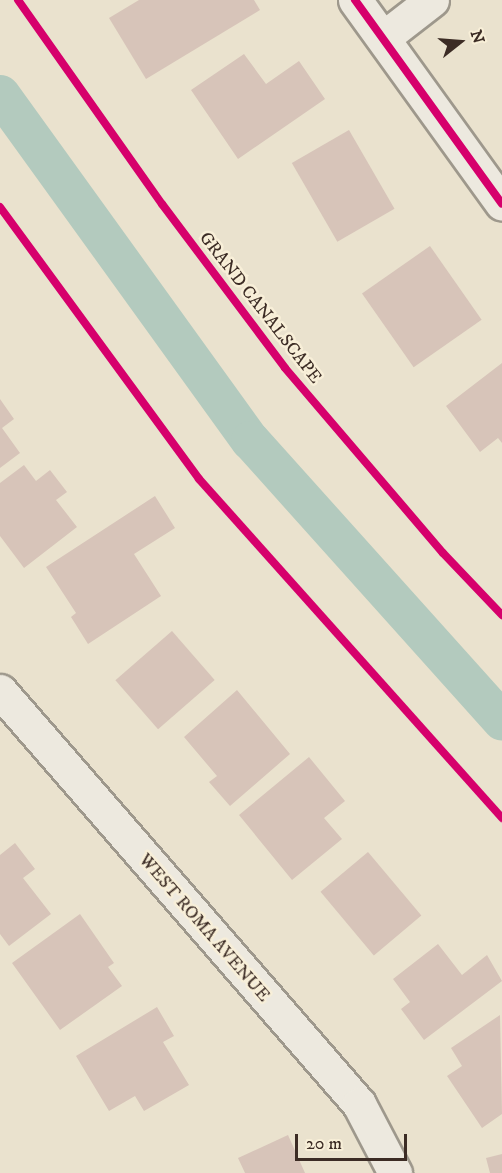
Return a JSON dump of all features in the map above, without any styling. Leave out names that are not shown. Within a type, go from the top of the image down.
[{"type":"street","points":[[355,0],[502,204]]},
{"type":"street","points":[[383,38],[432,0]]},
{"type":"street","name":"WEST ROMA AVENUE","points":[[0,691],[359,1104],[395,1173]]},
{"type":"building","points":[[139,0],[254,0],[260,10],[146,79],[109,18]]},
{"type":"building","points":[[244,54],[266,84],[299,61],[325,99],[238,159],[191,90]]},
{"type":"building","points":[[349,130],[395,209],[337,242],[292,163]]},
{"type":"building","points":[[430,246],[482,320],[414,367],[362,294]]},
{"type":"building","points":[[502,363],[502,443],[498,438],[480,452],[446,406]]},
{"type":"building","points":[[0,399],[14,419],[2,428],[20,453],[0,468]]},
{"type":"building","points":[[24,465],[36,481],[50,470],[67,492],[56,500],[77,527],[24,568],[0,536],[0,483]]},
{"type":"building","points":[[155,496],[175,528],[134,554],[161,596],[88,644],[71,617],[76,613],[46,567]]},
{"type":"building","points":[[172,631],[215,680],[158,729],[115,680]]},
{"type":"building","points":[[237,690],[290,754],[230,806],[209,782],[217,776],[184,737]]},
{"type":"building","points":[[309,757],[345,801],[324,818],[342,839],[292,880],[239,815]]},
{"type":"building","points":[[15,843],[35,869],[23,878],[51,914],[9,946],[0,934],[0,855]]},
{"type":"building","points":[[368,852],[421,916],[374,955],[321,892]]},
{"type":"building","points":[[80,914],[114,963],[108,967],[122,986],[60,1030],[12,963]]},
{"type":"building","points":[[438,944],[462,975],[487,955],[502,981],[424,1040],[401,1009],[410,1002],[393,979]]},
{"type":"building","points":[[157,1007],[174,1036],[163,1042],[189,1085],[144,1111],[135,1096],[109,1111],[76,1056]]},
{"type":"building","points":[[500,1015],[502,1114],[482,1128],[447,1076],[462,1066],[451,1048]]},
{"type":"building","points":[[288,1135],[305,1173],[245,1173],[238,1158]]},
{"type":"building","points":[[502,1154],[502,1173],[490,1173],[486,1158]]},
{"type":"waterway","points":[[0,94],[250,440],[502,721]]},
{"type":"cycle path","name":"GRAND CANALSCAPE","points":[[18,0],[162,204],[285,368],[443,553],[502,615]]},
{"type":"cycle path","points":[[355,0],[502,204]]},
{"type":"cycle path","points":[[0,207],[199,479],[502,818]]}]
